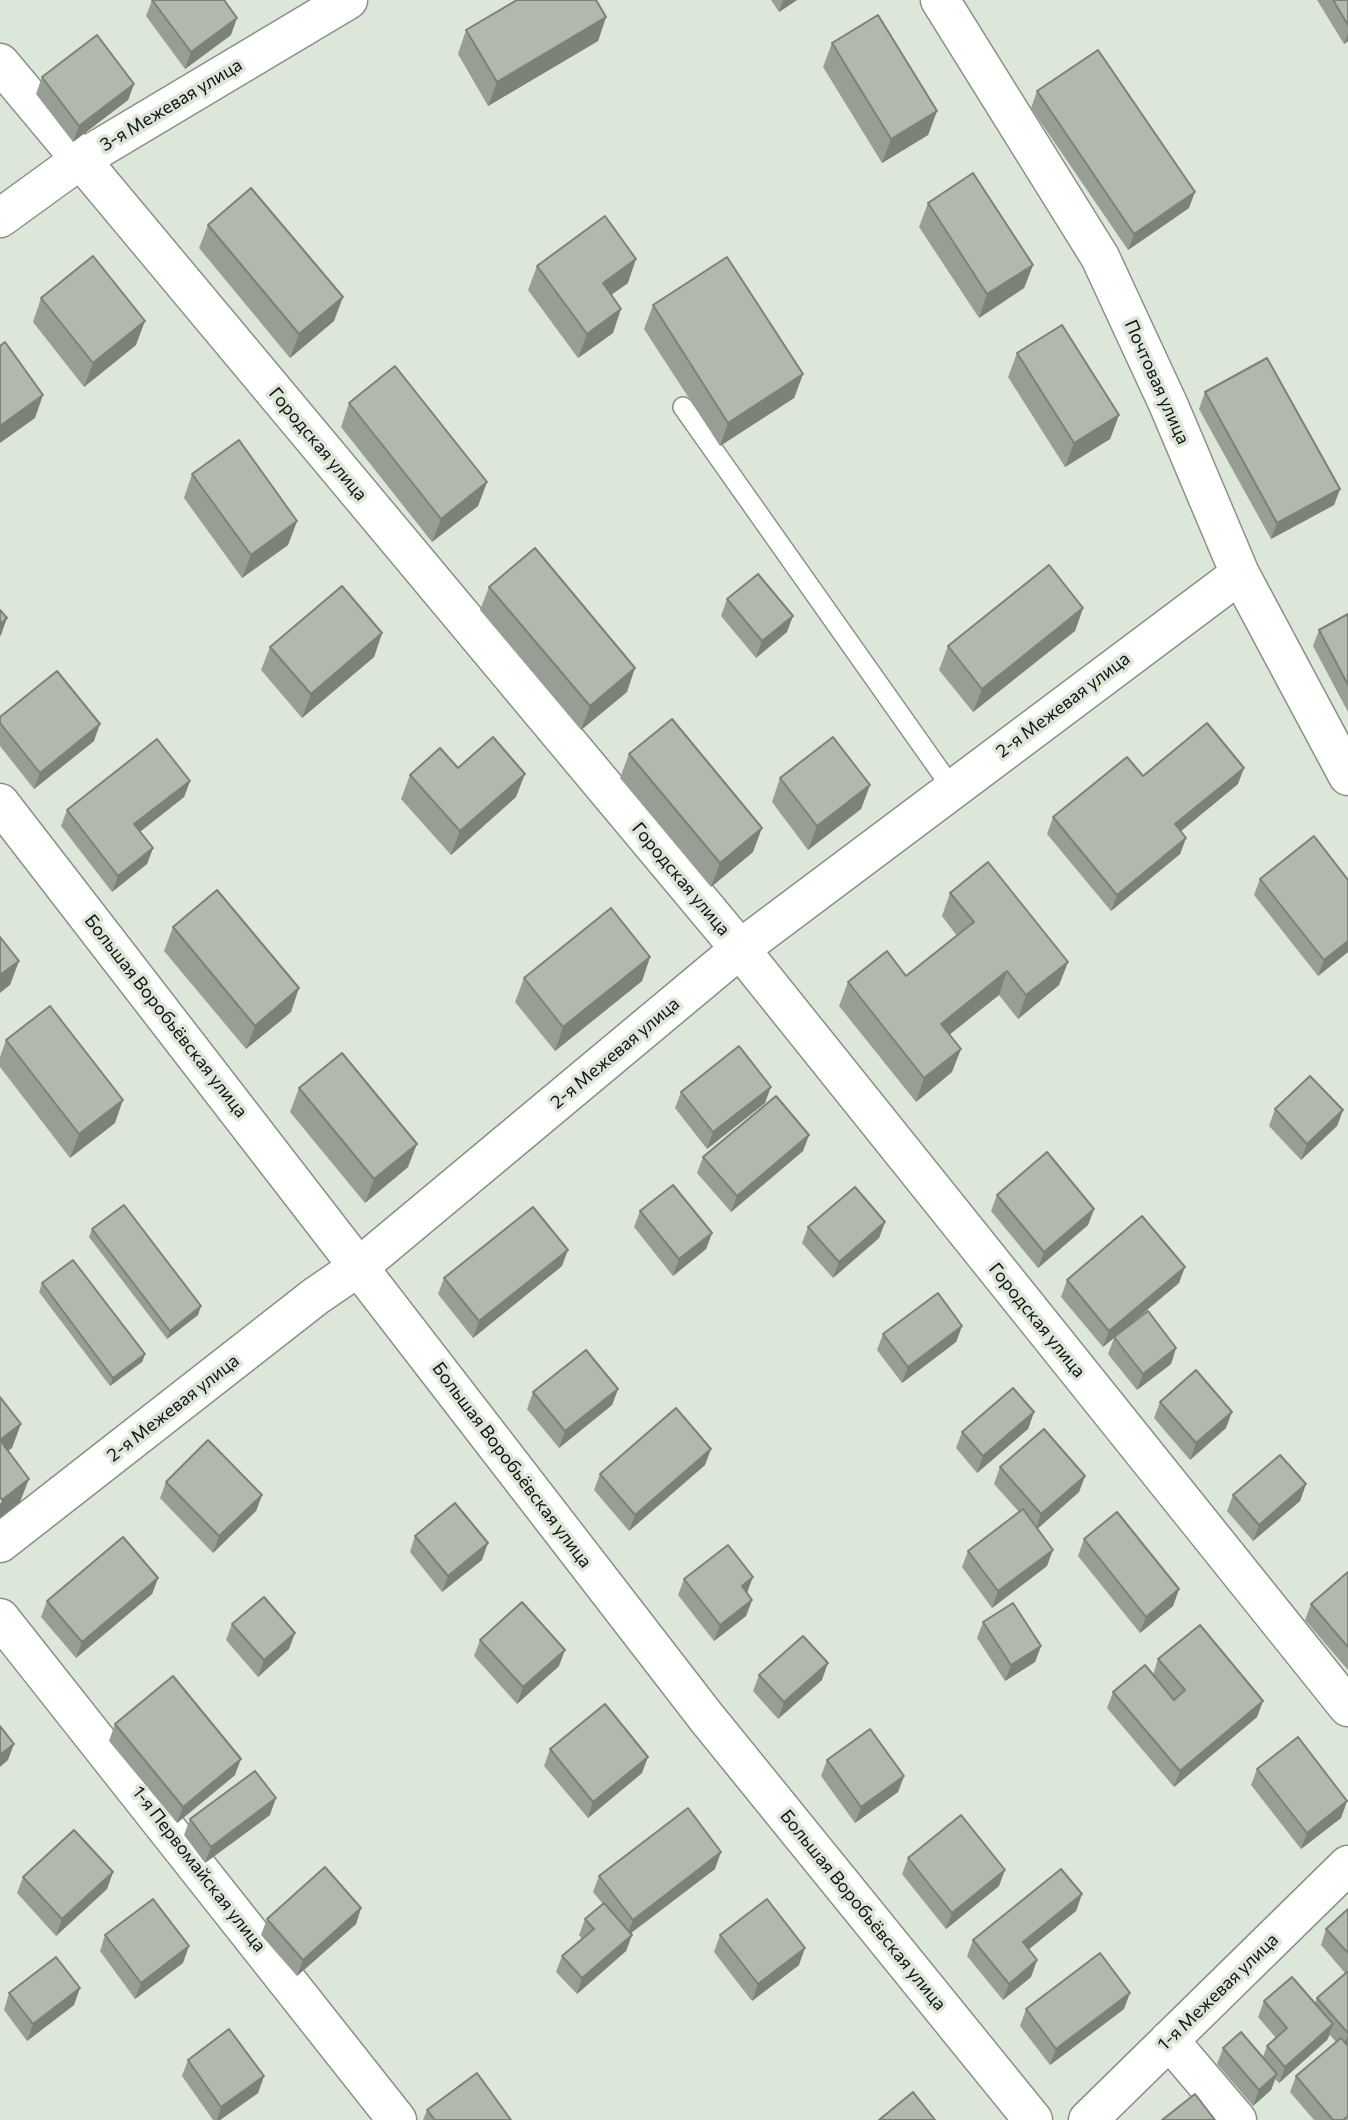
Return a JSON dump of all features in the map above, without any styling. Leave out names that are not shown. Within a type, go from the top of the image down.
[{"type":"street","name":"3-я Межевая улица","points":[[0,218],[80,160],[348,0]]},
{"type":"street","name":"Почтовая улица","points":[[940,0],[1100,257],[1169,406],[1240,574],[1348,776]]},
{"type":"street","name":"Городская улица","points":[[0,63],[740,949],[1348,1707]]},
{"type":"street","name":"2-я Межевая улица","points":[[0,1543],[316,1296],[360,1266],[740,949],[951,788],[1240,574]]},
{"type":"street","name":"Большая Воробьёвская улица","points":[[0,803],[706,1717],[1033,2120]]},
{"type":"street","name":"1-я Первомайская улица","points":[[0,1618],[397,2120]]},
{"type":"street","name":"1-я Межевая улица","points":[[1088,2120],[1348,1865]]},
{"type":"street","points":[[1169,2039],[1237,2120]]},
{"type":"lane","points":[[683,407],[951,788]]},
{"type":"building","points":[[152,0],[224,0],[237,18],[191,52]]},
{"type":"building","points":[[517,0],[596,0],[606,17],[497,82],[466,30]]},
{"type":"building","points":[[1333,0],[1348,0],[1348,25]]},
{"type":"building","points":[[878,15],[937,111],[891,139],[832,43]]},
{"type":"building","points":[[97,35],[134,84],[79,126],[42,77]]},
{"type":"building","points":[[1098,50],[1195,192],[1134,234],[1037,91]]},
{"type":"building","points":[[973,173],[1033,265],[987,294],[928,203]]},
{"type":"building","points":[[251,188],[343,297],[299,334],[208,225]]},
{"type":"building","points":[[605,216],[636,259],[603,283],[621,309],[587,334],[537,266]]},
{"type":"building","points":[[93,256],[145,321],[93,363],[41,298]]},
{"type":"building","points":[[727,257],[803,374],[728,423],[653,305]]},
{"type":"building","points":[[1062,325],[1119,415],[1074,443],[1017,353]]},
{"type":"building","points":[[5,342],[43,395],[0,426],[0,346]]},
{"type":"building","points":[[1267,358],[1340,489],[1277,523],[1205,392]]},
{"type":"building","points":[[395,366],[487,482],[441,519],[349,403]]},
{"type":"building","points":[[239,440],[297,521],[251,555],[192,474]]},
{"type":"building","points":[[535,548],[635,668],[590,706],[489,587]]},
{"type":"building","points":[[1049,565],[1083,608],[982,689],[948,646]]},
{"type":"building","points":[[758,574],[793,616],[762,641],[727,599]]},
{"type":"building","points":[[342,586],[382,633],[311,694],[270,647]]},
{"type":"building","points":[[0,610],[7,618],[0,624]]},
{"type":"building","points":[[1348,614],[1348,685],[1319,630]]},
{"type":"building","points":[[57,671],[100,724],[40,773],[0,723],[0,717]]},
{"type":"building","points":[[672,719],[762,828],[720,863],[629,754]]},
{"type":"building","points":[[1207,723],[1244,768],[1175,824],[1186,838],[1117,895],[1053,817],[1127,757],[1143,776]]},
{"type":"building","points":[[493,737],[525,774],[460,831],[410,775],[440,748],[458,768]]},
{"type":"building","points":[[833,737],[870,785],[817,826],[780,778]]},
{"type":"building","points":[[157,739],[190,781],[134,824],[153,848],[118,876],[67,810]]},
{"type":"building","points":[[1314,836],[1348,880],[1348,941],[1324,960],[1260,879]]},
{"type":"building","points":[[988,862],[1068,962],[1026,995],[1007,971],[941,1024],[961,1049],[924,1078],[848,982],[887,951],[906,976],[974,922],[950,893]]},
{"type":"building","points":[[217,890],[299,988],[255,1026],[173,927]]},
{"type":"building","points":[[611,908],[650,957],[563,1027],[524,978]]},
{"type":"building","points":[[0,937],[19,961],[0,975]]},
{"type":"building","points":[[50,1006],[123,1100],[79,1134],[6,1040]]},
{"type":"building","points":[[739,1046],[771,1087],[713,1132],[681,1092]]},
{"type":"building","points":[[342,1053],[417,1144],[374,1179],[299,1088]]},
{"type":"building","points":[[1310,1076],[1343,1110],[1307,1144],[1275,1109]]},
{"type":"building","points":[[776,1096],[809,1135],[737,1196],[703,1157]]},
{"type":"building","points":[[1047,1152],[1094,1209],[1044,1252],[997,1195]]},
{"type":"building","points":[[673,1185],[712,1233],[679,1259],[640,1211]]},
{"type":"building","points":[[855,1187],[885,1222],[839,1262],[808,1227]]},
{"type":"building","points":[[124,1205],[201,1306],[170,1331],[92,1229]]},
{"type":"building","points":[[533,1207],[568,1250],[479,1321],[444,1278]]},
{"type":"building","points":[[1142,1216],[1185,1267],[1109,1331],[1067,1280]]},
{"type":"building","points":[[73,1260],[145,1354],[113,1378],[42,1283]]},
{"type":"building","points":[[938,1293],[962,1326],[908,1367],[883,1334]]},
{"type":"building","points":[[1148,1311],[1176,1348],[1143,1374],[1114,1337]]},
{"type":"building","points":[[586,1350],[618,1389],[565,1431],[533,1392]]},
{"type":"building","points":[[1196,1370],[1232,1412],[1196,1443],[1160,1402]]},
{"type":"building","points":[[1013,1388],[1034,1412],[983,1456],[962,1432]]},
{"type":"building","points":[[0,1397],[21,1424],[0,1440]]},
{"type":"building","points":[[676,1408],[711,1449],[635,1515],[600,1474]]},
{"type":"building","points":[[1044,1429],[1085,1476],[1041,1514],[1000,1467]]},
{"type":"building","points":[[0,1440],[29,1479],[2,1500],[0,1497]]},
{"type":"building","points":[[208,1440],[262,1495],[219,1536],[166,1482]]},
{"type":"building","points":[[1280,1455],[1306,1484],[1259,1525],[1233,1495]]},
{"type":"building","points":[[455,1503],[488,1543],[448,1576],[415,1536]]},
{"type":"building","points":[[1023,1509],[1053,1550],[998,1591],[968,1551]]},
{"type":"building","points":[[1117,1512],[1179,1589],[1146,1617],[1084,1539]]},
{"type":"building","points":[[123,1537],[158,1578],[82,1642],[47,1601]]},
{"type":"building","points":[[728,1545],[753,1577],[742,1586],[752,1600],[720,1625],[684,1579]]},
{"type":"building","points":[[1348,1572],[1348,1647],[1311,1604]]},
{"type":"building","points":[[264,1597],[295,1633],[264,1660],[232,1624]]},
{"type":"building","points":[[522,1602],[565,1650],[523,1687],[480,1640]]},
{"type":"building","points":[[1013,1603],[1041,1646],[1011,1665],[983,1622]]},
{"type":"building","points":[[1200,1625],[1263,1701],[1180,1771],[1113,1692],[1145,1665],[1174,1700],[1185,1690],[1158,1659]]},
{"type":"building","points":[[803,1636],[828,1663],[784,1702],[759,1675]]},
{"type":"building","points":[[173,1676],[241,1759],[183,1807],[115,1724]]},
{"type":"building","points":[[605,1704],[648,1757],[593,1802],[550,1749]]},
{"type":"building","points":[[0,1726],[14,1744],[0,1755]]},
{"type":"building","points":[[870,1729],[904,1776],[861,1807],[827,1760]]},
{"type":"building","points":[[1298,1737],[1347,1801],[1307,1833],[1257,1769]]},
{"type":"building","points":[[255,1771],[276,1798],[211,1847],[190,1819]]},
{"type":"building","points":[[688,1808],[721,1852],[633,1920],[599,1876]]},
{"type":"building","points":[[961,1815],[1005,1870],[952,1913],[908,1858]]},
{"type":"building","points":[[74,1830],[113,1872],[62,1919],[23,1877]]},
{"type":"building","points":[[325,1867],[361,1908],[303,1960],[267,1919]]},
{"type":"building","points":[[1061,1869],[1082,1894],[1023,1942],[1037,1960],[1009,1984],[973,1940]]},
{"type":"building","points":[[153,1899],[189,1946],[141,1983],[105,1935]]},
{"type":"building","points":[[767,1899],[805,1948],[758,1984],[720,1935]]},
{"type":"building","points":[[604,1903],[632,1935],[582,1978],[562,1956],[594,1929],[585,1919]]},
{"type":"building","points":[[1348,1909],[1348,1953],[1326,1929]]},
{"type":"building","points":[[1100,1953],[1130,1993],[1056,2049],[1026,2009]]},
{"type":"building","points":[[56,1957],[80,1988],[33,2024],[9,1993]]},
{"type":"building","points":[[1348,1973],[1348,2033],[1317,1998]]},
{"type":"building","points":[[1292,1977],[1333,2024],[1285,2067],[1267,2046],[1287,2028],[1264,2001]]},
{"type":"building","points":[[229,2029],[264,2076],[221,2107],[188,2060]]},
{"type":"building","points":[[1241,2032],[1277,2074],[1259,2090],[1223,2048]]},
{"type":"building","points":[[1341,2038],[1348,2046],[1348,2116],[1343,2120],[1333,2120],[1296,2076]]},
{"type":"building","points":[[477,2073],[511,2120],[435,2120],[427,2110]]},
{"type":"building","points":[[913,2092],[935,2120],[879,2120]]},
{"type":"building","points":[[1195,2094],[1215,2120],[1162,2120]]}]
